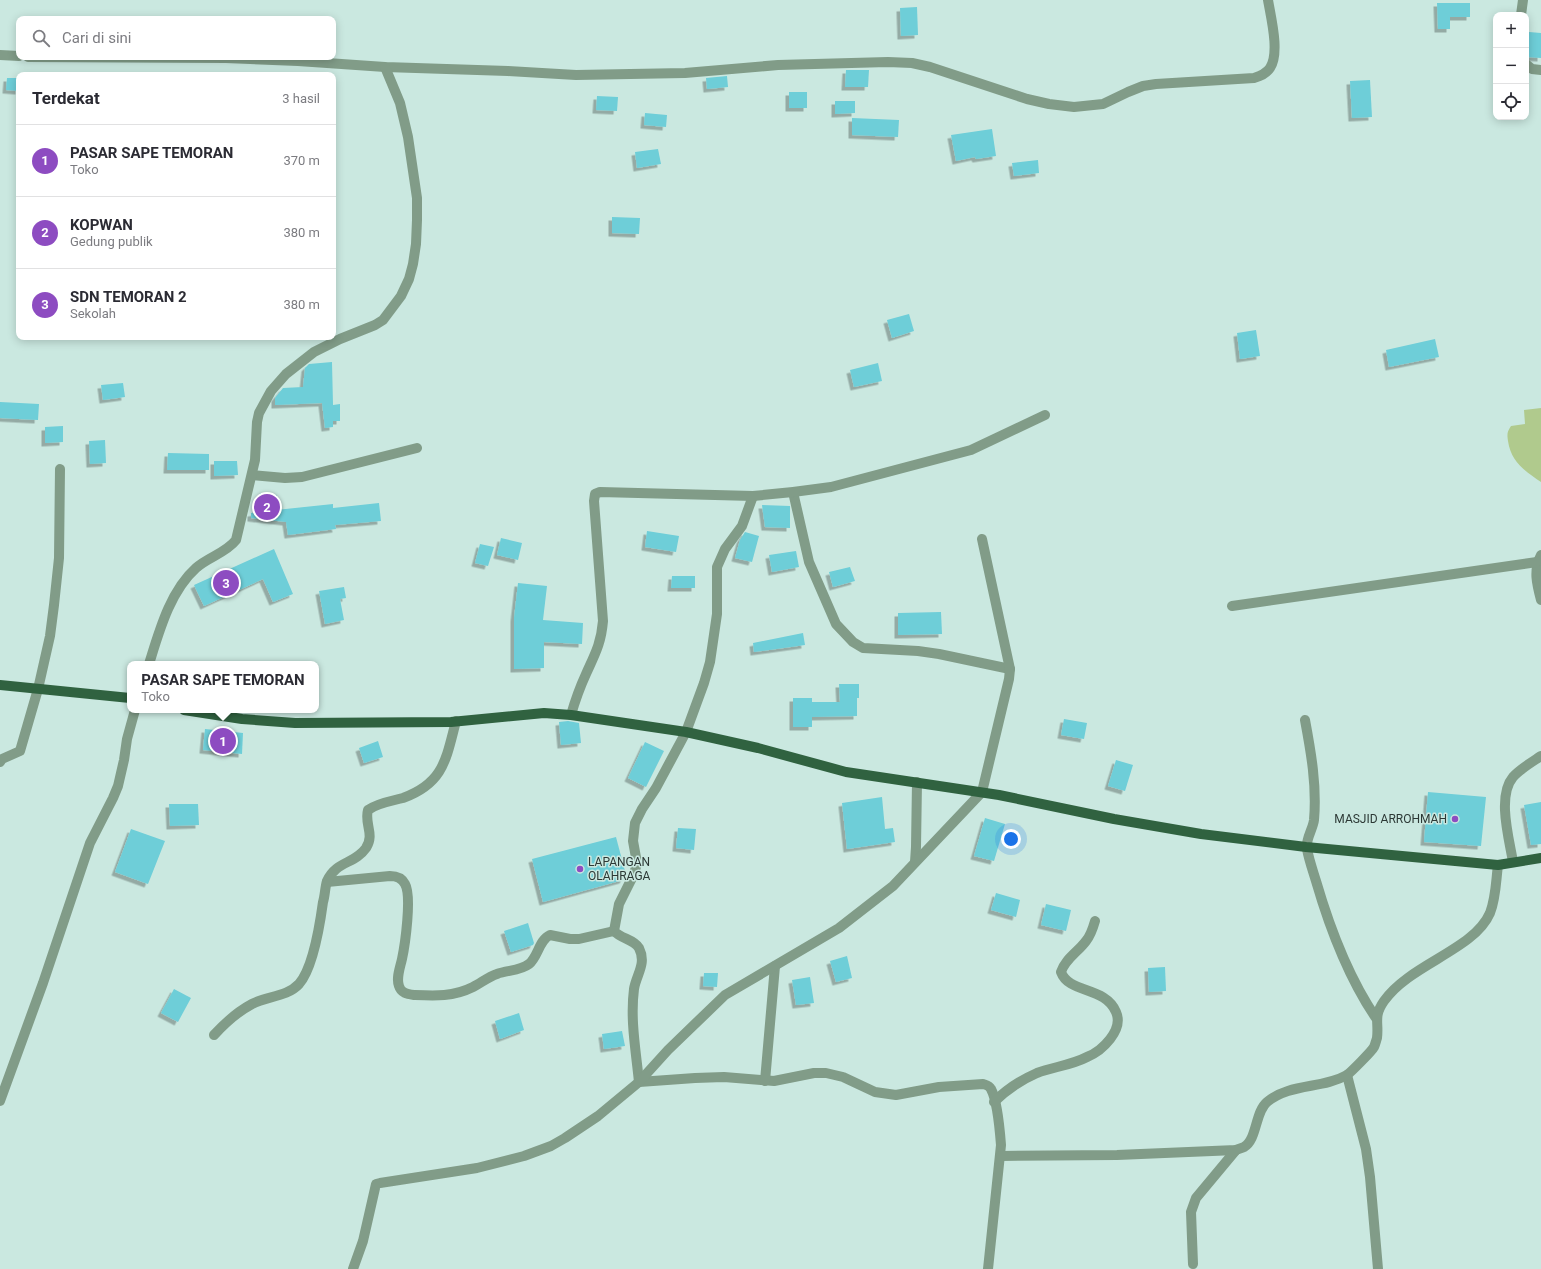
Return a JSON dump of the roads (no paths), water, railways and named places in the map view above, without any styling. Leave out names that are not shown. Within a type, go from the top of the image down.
[{"type":"main road","points":[[0,685],[127,698]]},
{"type":"main road","points":[[203,713],[242,719],[295,723],[456,721],[544,713],[571,715],[686,732],[758,748],[846,772],[982,792],[1114,819],[1201,834],[1306,847],[1498,865],[1541,858]]},
{"type":"street","points":[[274,60],[385,67],[576,75],[685,73],[778,65],[888,62],[912,63],[930,67],[1027,99],[1049,104],[1074,107],[1103,104],[1143,86],[1254,78],[1262,75],[1269,69],[1273,61],[1274,38],[1268,0]]},
{"type":"street","points":[[1521,12],[1523,0]]},
{"type":"street","points":[[0,55],[16,56]]},
{"type":"street","points":[[1529,66],[1532,69],[1541,70]]},
{"type":"street","points":[[150,661],[165,619],[175,596],[183,583],[197,567],[232,546],[236,540],[255,460],[257,422],[259,413],[271,391],[286,374],[314,352],[383,320],[401,296],[409,279],[416,244],[417,198],[408,137],[400,103],[385,67]]},
{"type":"street","points":[[571,715],[583,681],[598,648],[602,633],[603,621],[594,501],[595,494],[600,492],[753,496],[831,486],[971,450],[1045,415]]},
{"type":"street","points":[[252,475],[285,478],[302,477],[417,448]]},
{"type":"street","points":[[0,762],[20,751],[38,689],[50,636],[59,558],[60,469]]},
{"type":"street","points":[[793,492],[809,562],[836,624],[853,642],[863,648],[918,651],[1010,669]]},
{"type":"street","points":[[614,931],[619,904],[634,874],[637,863],[633,841],[635,823],[642,809],[656,788],[686,732],[704,683],[710,662],[717,614],[717,567],[725,549],[742,526],[753,496]]},
{"type":"street","points":[[353,1269],[363,1241],[376,1184],[380,1182],[477,1168],[524,1156],[551,1146],[580,1129],[640,1082],[668,1050],[725,995],[839,928],[893,886],[982,792],[1009,679],[1010,669],[982,539]]},
{"type":"street","points":[[1232,606],[1539,559],[1536,574],[1541,600]]},
{"type":"street","points":[[0,1101],[43,983],[90,843],[118,786],[127,739],[134,713]]},
{"type":"street","points":[[1305,720],[1313,761],[1315,798],[1314,821],[1306,847],[1323,904],[1340,949],[1362,997],[1376,1018]]},
{"type":"street","points":[[214,1035],[236,1015],[253,1003],[290,990],[299,984],[305,974],[315,943],[327,882],[335,869],[360,855],[366,848],[371,834],[367,819],[368,810],[411,795],[429,783],[446,761],[456,721]]},
{"type":"street","points":[[1513,862],[1504,804],[1505,793],[1508,784],[1514,776],[1541,756]]},
{"type":"street","points":[[915,862],[916,782]]},
{"type":"street","points":[[1001,1156],[1117,1155],[1236,1150],[1245,1146],[1250,1141],[1258,1116],[1265,1103],[1274,1096],[1290,1090],[1315,1085],[1347,1075],[1374,1048],[1377,1038],[1376,1018],[1384,1002],[1394,989],[1422,968],[1456,947],[1475,933],[1483,924],[1490,913],[1493,902],[1498,865]]},
{"type":"street","points":[[327,882],[396,876],[405,884],[408,893],[408,903],[404,944],[398,979],[401,990],[409,994],[433,996],[452,995],[473,987],[498,974],[524,967],[534,958],[545,939],[550,936],[579,939],[614,931],[637,945],[643,961],[641,970],[635,982],[633,1023],[640,1082]]},
{"type":"street","points":[[994,1102],[1006,1090],[1038,1073],[1087,1057],[1097,1051],[1113,1035],[1116,1024],[1116,1012],[1109,1002],[1095,993],[1065,981],[1061,972],[1065,962],[1086,942],[1092,932],[1095,921]]},
{"type":"street","points":[[765,1081],[775,966]]},
{"type":"street","points":[[640,1082],[717,1077],[765,1081],[785,1080],[814,1073],[826,1073],[843,1078],[875,1092],[896,1095],[939,1087],[983,1084],[990,1088],[994,1102],[999,1125],[1001,1156],[988,1269]]},
{"type":"street","points":[[1347,1075],[1366,1149],[1378,1269]]},
{"type":"street","points":[[1193,1264],[1191,1212],[1193,1205],[1196,1198],[1236,1150]]},
{"type":"place","name":"KOPWAN","points":[[267,507]]},
{"type":"place","name":"SDN TEMORAN 2","points":[[226,583]]},
{"type":"place","name":"PASAR SAPE TEMORAN","points":[[223,741]]},
{"type":"place","name":"MASJID ARROHMAH","points":[[1455,819]]},
{"type":"place","name":"LAPANGAN OLAHRAGA","points":[[580,869]]}]
